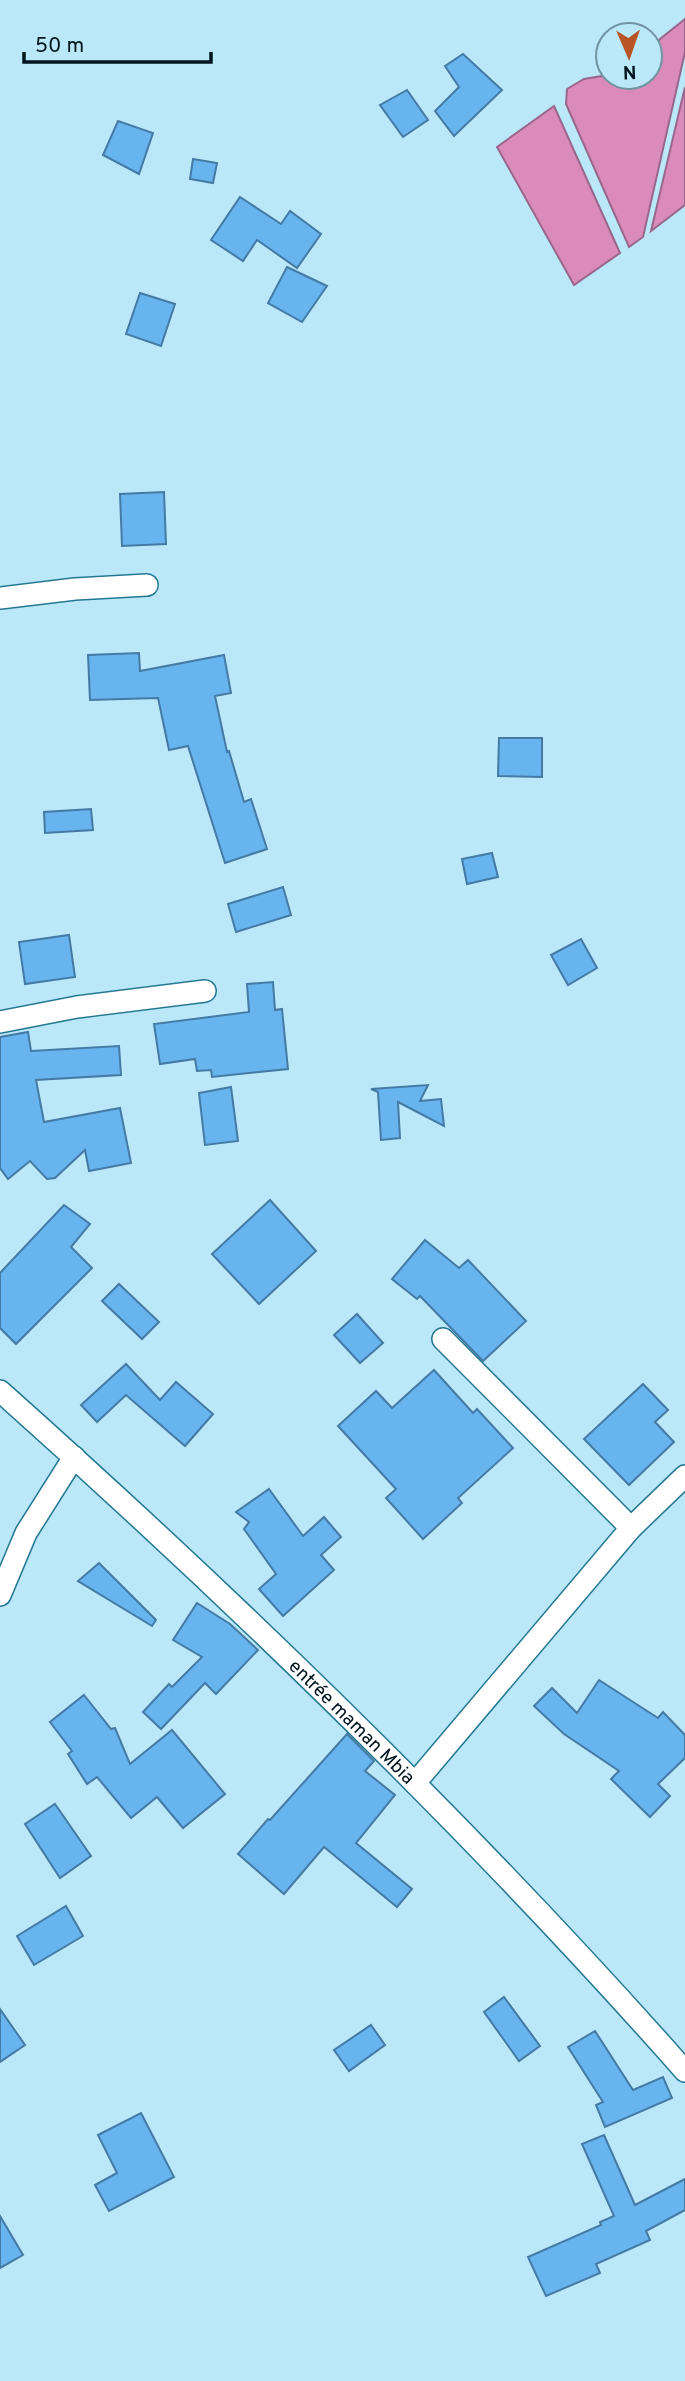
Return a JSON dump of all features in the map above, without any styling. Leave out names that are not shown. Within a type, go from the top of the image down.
[{"type":"street","points":[[0,598],[75,589],[147,585]]},
{"type":"street","points":[[0,1021],[77,1007],[205,991]]},
{"type":"street","points":[[443,1339],[631,1528]]},
{"type":"street","name":"entrée maman Mbia","points":[[0,1391],[74,1457],[335,1703],[586,1959],[685,2071]]},
{"type":"street","points":[[0,1595],[26,1533],[74,1457]]},
{"type":"street","points":[[415,1783],[631,1528],[685,1476]]},
{"type":"shaded area","points":[[685,19],[685,52],[643,237],[629,247],[566,104],[567,89],[584,79],[594,77],[594,91],[664,91],[664,36]]},
{"type":"shaded area","points":[[685,87],[685,205],[651,231]]},
{"type":"shaded area","points":[[554,106],[620,253],[574,285],[497,147]]},
{"type":"building","points":[[463,54],[502,90],[454,136],[435,111],[459,87],[445,66]]},
{"type":"building","points":[[407,90],[428,120],[403,137],[380,105]]},
{"type":"building","points":[[118,121],[153,133],[139,174],[103,155]]},
{"type":"building","points":[[193,159],[217,163],[213,183],[190,179]]},
{"type":"building","points":[[240,197],[281,224],[290,211],[321,234],[297,268],[257,240],[243,261],[211,240]]},
{"type":"building","points":[[287,267],[327,286],[302,322],[268,303]]},
{"type":"building","points":[[140,293],[175,304],[161,346],[126,334]]},
{"type":"building","points":[[164,492],[166,544],[122,546],[120,494]]},
{"type":"building","points":[[139,653],[140,671],[224,655],[231,693],[215,696],[227,752],[229,751],[244,802],[251,799],[267,849],[225,863],[188,746],[169,750],[158,698],[90,700],[88,655]]},
{"type":"building","points":[[499,738],[542,738],[542,777],[498,776]]},
{"type":"building","points":[[91,809],[93,830],[45,833],[44,812]]},
{"type":"building","points":[[492,853],[498,877],[467,884],[462,859]]},
{"type":"building","points":[[283,887],[291,915],[236,932],[228,904]]},
{"type":"building","points":[[69,935],[75,977],[25,984],[19,942]]},
{"type":"building","points":[[581,939],[597,968],[568,985],[551,955]]},
{"type":"building","points":[[273,982],[275,1010],[282,1009],[288,1069],[212,1077],[211,1070],[197,1071],[195,1059],[160,1064],[154,1024],[249,1012],[247,984]]},
{"type":"building","points":[[28,1032],[31,1051],[119,1046],[121,1075],[36,1080],[44,1122],[120,1108],[131,1163],[89,1171],[85,1150],[55,1178],[47,1179],[30,1161],[8,1179],[0,1168],[0,1037]]},
{"type":"building","points":[[428,1085],[420,1101],[441,1099],[444,1126],[398,1102],[400,1138],[381,1140],[378,1092],[371,1089]]},
{"type":"building","points":[[231,1087],[238,1141],[205,1145],[199,1093]]},
{"type":"building","points":[[270,1200],[316,1251],[259,1304],[212,1254]]},
{"type":"building","points":[[64,1205],[90,1224],[71,1247],[92,1268],[16,1344],[0,1328],[0,1273]]},
{"type":"building","points":[[425,1240],[459,1268],[468,1260],[526,1321],[483,1361],[420,1296],[417,1299],[392,1279]]},
{"type":"building","points":[[119,1284],[159,1322],[142,1339],[102,1301]]},
{"type":"building","points":[[357,1314],[383,1343],[360,1363],[334,1335]]},
{"type":"building","points":[[126,1364],[160,1400],[176,1382],[213,1414],[185,1446],[126,1395],[97,1422],[81,1405]]},
{"type":"building","points":[[434,1370],[473,1413],[477,1409],[513,1448],[458,1498],[462,1503],[423,1539],[386,1498],[396,1489],[338,1426],[376,1391],[392,1408]]},
{"type":"building","points":[[643,1384],[668,1410],[655,1422],[674,1442],[629,1485],[584,1439]]},
{"type":"building","points":[[269,1489],[303,1536],[324,1517],[341,1537],[321,1555],[334,1570],[283,1616],[259,1589],[276,1574],[244,1529],[249,1522],[236,1512]]},
{"type":"building","points":[[99,1563],[156,1620],[152,1626],[78,1581]]},
{"type":"building","points":[[197,1603],[230,1624],[258,1650],[216,1694],[205,1683],[161,1729],[143,1712],[169,1684],[172,1687],[202,1657],[173,1640]]},
{"type":"building","points":[[599,1680],[658,1718],[663,1712],[685,1735],[685,1758],[658,1784],[670,1796],[650,1817],[611,1779],[619,1771],[564,1734],[534,1706],[552,1688],[577,1713]]},
{"type":"building","points":[[84,1695],[111,1729],[115,1728],[130,1764],[172,1730],[225,1794],[183,1828],[157,1797],[131,1818],[97,1777],[87,1784],[68,1754],[72,1751],[50,1722]]},
{"type":"building","points":[[347,1734],[374,1761],[365,1771],[395,1795],[356,1843],[412,1889],[397,1907],[324,1847],[284,1894],[238,1854]]},
{"type":"building","points":[[55,1804],[91,1856],[60,1878],[25,1824]]},
{"type":"building","points":[[66,1906],[83,1936],[34,1965],[17,1936]]},
{"type":"building","points":[[504,1997],[540,2046],[519,2061],[484,2012]]},
{"type":"building","points":[[0,2009],[25,2045],[0,2062]]},
{"type":"building","points":[[371,2025],[385,2045],[349,2071],[334,2050]]},
{"type":"building","points":[[595,2031],[633,2090],[663,2077],[672,2098],[605,2127],[596,2105],[603,2102],[568,2047]]},
{"type":"building","points":[[141,2113],[174,2177],[109,2211],[95,2185],[117,2173],[98,2135]]},
{"type":"building","points":[[604,2135],[635,2205],[685,2179],[685,2210],[646,2231],[650,2240],[596,2264],[600,2273],[546,2296],[528,2257],[601,2225],[600,2222],[614,2216],[582,2144]]},
{"type":"building","points":[[0,2216],[23,2255],[0,2268]]}]
